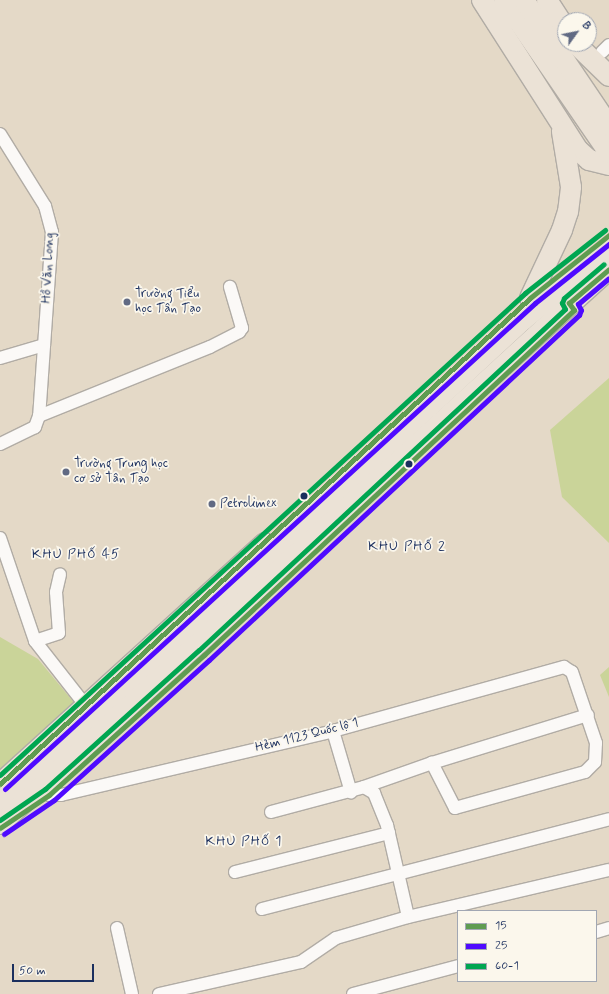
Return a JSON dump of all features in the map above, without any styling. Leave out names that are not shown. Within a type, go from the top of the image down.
[{"type":"highway","points":[[482,0],[578,150],[589,160],[609,165]]},
{"type":"highway","points":[[504,0],[609,153]]},
{"type":"highway","points":[[524,0],[609,126]]},
{"type":"highway","points":[[548,0],[559,12]]},
{"type":"highway","points":[[548,0],[557,15]]},
{"type":"highway","points":[[584,52],[609,76]]},
{"type":"highway","points":[[530,298],[562,230],[568,212],[571,187],[561,124]]},
{"type":"highway","points":[[0,784],[530,298],[609,235]]},
{"type":"highway","points":[[0,803],[523,320],[609,249]]},
{"type":"highway","points":[[0,828],[49,796],[204,655],[571,307],[609,269]]},
{"type":"highway","points":[[0,824],[571,307],[609,281]]},
{"type":"street","name":"Hồ Văn Long","points":[[0,134],[45,206],[52,232],[39,416]]},
{"type":"street","points":[[0,444],[35,427],[39,416],[210,347],[239,332],[242,328],[230,287]]},
{"type":"street","points":[[0,358],[44,345]]},
{"type":"street","points":[[0,538],[35,641],[86,706]]},
{"type":"street","points":[[35,641],[59,633],[56,592],[60,574]]},
{"type":"street","name":"Hẻm 1123 Quốc lộ 1","points":[[49,796],[61,795],[333,731],[564,667],[572,672],[588,715]]},
{"type":"street","points":[[271,812],[351,792],[432,763],[588,715],[597,753],[595,762],[585,772],[455,808],[432,763]]},
{"type":"street","points":[[333,731],[351,792]]},
{"type":"street","points":[[364,787],[374,793],[389,833],[408,917]]},
{"type":"street","points":[[262,909],[609,819]]},
{"type":"street","points":[[235,872],[389,833]]},
{"type":"street","points":[[158,994],[301,962],[336,938],[408,917],[609,870]]},
{"type":"street","points":[[117,928],[132,994]]},
{"type":"street","points":[[597,932],[609,928]]},
{"type":"street","points":[[353,994],[457,966]]},
{"type":"green space","points":[[609,378],[609,543],[562,497],[550,430]]},
{"type":"green space","points":[[0,637],[38,659],[76,705],[0,774]]},
{"type":"green space","points":[[609,667],[609,697],[600,675]]},
{"type":"transit line","name":"60-1","points":[[0,775],[525,293],[605,230]]},
{"type":"transit line","name":"15","points":[[0,784],[530,298],[609,235]]},
{"type":"transit line","name":"25","points":[[5,789],[535,303],[609,244]]},
{"type":"transit line","name":"60-1","points":[[0,820],[45,789],[199,650],[565,309],[562,303],[564,298],[604,264]]},
{"type":"transit line","name":"15","points":[[0,828],[49,795],[204,655],[574,310],[569,303],[609,269]]},
{"type":"transit line","name":"25","points":[[4,834],[54,800],[209,660],[579,315],[581,310],[578,304],[609,278]]},
{"type":"place","name":"Trường Tiểu học Tân Tạo","points":[[127,302]]},
{"type":"place","name":"Trường Trung học cơ sở Tân Tạo","points":[[66,472]]},
{"type":"place","name":"Petrolimex","points":[[212,504]]},
{"type":"district","name":"KHU PHỐ 2","points":[[407,546]]},
{"type":"district","name":"KHU PHỐ 45","points":[[76,554]]},
{"type":"district","name":"KHU PHỐ 1","points":[[244,841]]}]
